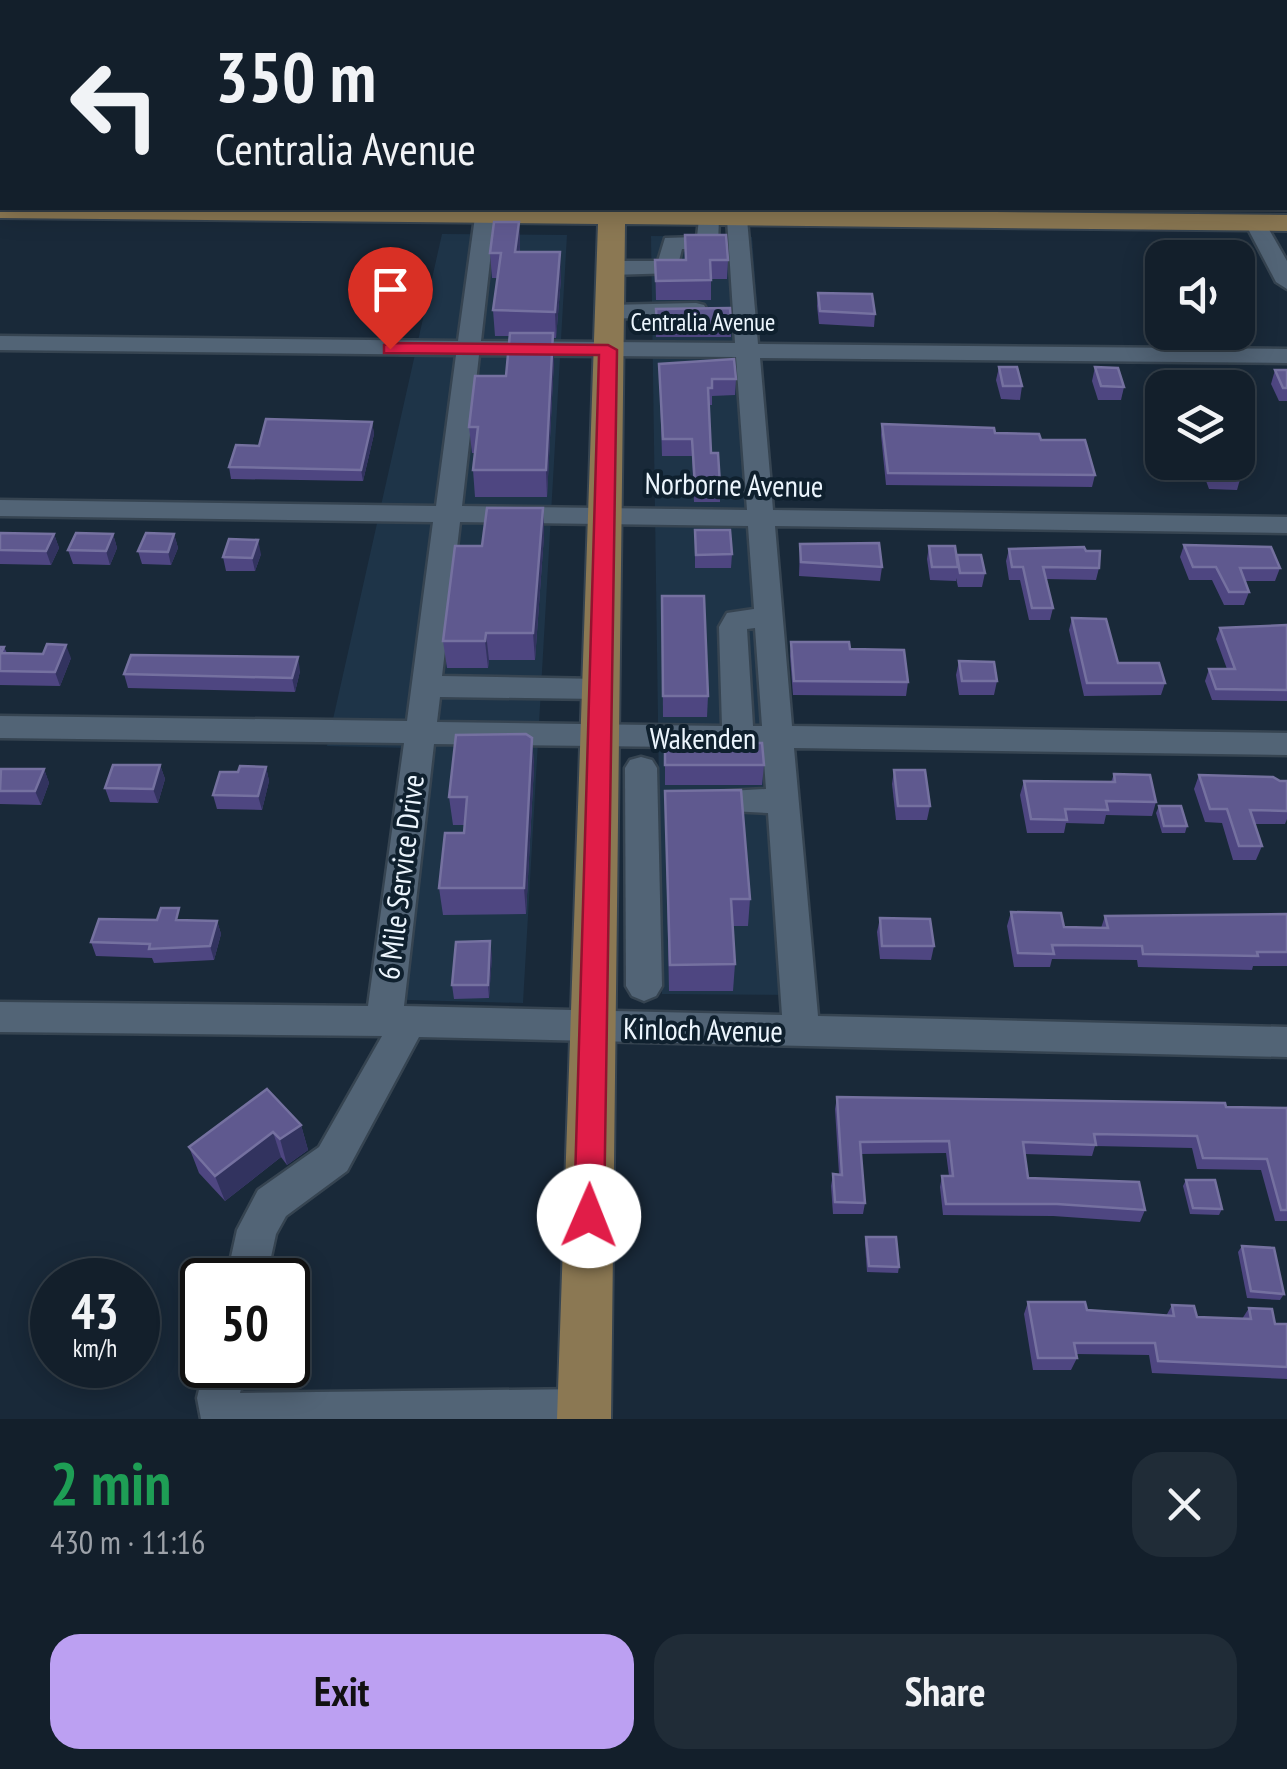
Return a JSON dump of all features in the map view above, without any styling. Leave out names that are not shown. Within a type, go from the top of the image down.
[{"type":"main road","points":[[0,210],[485,216],[521,212],[779,214],[1287,223]]},
{"type":"main road","points":[[584,1414],[611,213]]},
{"type":"street","points":[[447,512],[485,216]]},
{"type":"street","points":[[610,268],[668,268],[673,242],[708,243],[724,216]]},
{"type":"street","points":[[724,216],[744,310],[802,1031]]},
{"type":"street","points":[[1256,223],[1287,282]]},
{"type":"street","points":[[641,268],[642,311]]},
{"type":"street","points":[[609,312],[744,310]]},
{"type":"street","name":"Centralia Avenue","points":[[0,342],[1287,356]]},
{"type":"street","name":"Norborne Avenue","points":[[0,508],[1287,525]]},
{"type":"street","name":"6 Mile Service Drive","points":[[396,1022],[418,734],[447,512]]},
{"type":"street","points":[[738,736],[732,627],[737,620],[769,618]]},
{"type":"street","points":[[426,686],[600,689]]},
{"type":"street","name":"Wakenden","points":[[0,727],[1287,744]]},
{"type":"street","points":[[598,830],[641,799],[783,801]]},
{"type":"street","points":[[641,799],[644,986]]},
{"type":"street","points":[[595,949],[644,949]]},
{"type":"street","name":"Kinloch Avenue","points":[[0,1016],[1287,1042]]},
{"type":"street","points":[[251,1258],[257,1230],[272,1203],[333,1158],[396,1022]]},
{"type":"street","points":[[220,1388],[220,1411],[233,1416],[584,1414]]},
{"type":"shaded area","points":[[442,234],[567,235],[523,1003],[373,999],[408,748],[327,746]]},
{"type":"shaded area","points":[[651,236],[752,237],[810,995],[662,994]]},
{"type":"building","points":[[494,222],[519,222],[515,252],[560,252],[555,312],[493,310],[501,253],[490,253]]},
{"type":"building","points":[[685,235],[726,235],[728,260],[710,260],[711,280],[656,281],[655,260],[686,260]]},
{"type":"building","points":[[818,293],[872,294],[875,314],[820,311]]},
{"type":"building","points":[[730,308],[731,324],[657,324],[656,309]]},
{"type":"building","points":[[510,333],[553,333],[546,470],[473,470],[478,427],[469,427],[475,376],[506,376]]},
{"type":"building","points":[[734,359],[736,379],[712,379],[712,388],[708,388],[711,453],[718,453],[720,485],[695,485],[692,439],[663,439],[659,364]]},
{"type":"building","points":[[999,367],[1017,367],[1022,386],[1003,386]]},
{"type":"building","points":[[1095,367],[1118,368],[1124,387],[1101,386]]},
{"type":"building","points":[[1275,370],[1287,370],[1287,388],[1283,388]]},
{"type":"building","points":[[266,419],[372,422],[361,470],[229,467],[236,445],[259,446]]},
{"type":"building","points":[[882,424],[994,428],[995,433],[1039,434],[1041,440],[1085,440],[1095,475],[888,473]]},
{"type":"building","points":[[487,508],[543,508],[533,633],[486,633],[485,641],[443,641],[455,546],[482,546]]},
{"type":"building","points":[[695,530],[730,530],[732,554],[696,555]]},
{"type":"building","points":[[0,533],[54,534],[46,551],[0,550]]},
{"type":"building","points":[[76,533],[113,534],[106,551],[68,550]]},
{"type":"building","points":[[146,533],[174,534],[168,552],[138,551]]},
{"type":"building","points":[[229,539],[258,540],[252,558],[223,557]]},
{"type":"building","points":[[879,543],[882,567],[801,562],[800,544]]},
{"type":"building","points":[[1184,545],[1271,547],[1280,568],[1240,568],[1249,592],[1229,592],[1216,567],[1193,567]]},
{"type":"building","points":[[929,546],[955,546],[958,567],[932,567]]},
{"type":"building","points":[[1084,547],[1086,551],[1100,551],[1099,568],[1043,567],[1053,608],[1032,608],[1023,567],[1012,567],[1009,549]]},
{"type":"building","points":[[957,555],[981,555],[985,573],[960,573]]},
{"type":"building","points":[[662,596],[704,596],[708,696],[663,696]]},
{"type":"building","points":[[1072,618],[1106,619],[1118,663],[1159,663],[1165,683],[1087,683]]},
{"type":"building","points":[[1287,625],[1287,690],[1216,689],[1209,669],[1235,669],[1220,628]]},
{"type":"building","points":[[791,642],[849,642],[850,649],[904,650],[908,682],[794,681]]},
{"type":"building","points":[[47,644],[66,645],[55,672],[0,671],[0,647],[4,647],[1,653],[43,654]]},
{"type":"building","points":[[131,655],[298,657],[292,678],[124,674]]},
{"type":"building","points":[[959,661],[994,662],[997,681],[962,681]]},
{"type":"building","points":[[526,734],[532,738],[524,888],[439,888],[445,833],[464,833],[467,797],[449,797],[456,735]]},
{"type":"building","points":[[665,743],[762,743],[764,765],[665,765]]},
{"type":"building","points":[[113,765],[160,765],[153,789],[105,788]]},
{"type":"building","points":[[240,766],[266,767],[258,796],[213,795],[220,772],[238,772]]},
{"type":"building","points":[[1,769],[44,769],[35,791],[0,791]]},
{"type":"building","points":[[894,770],[925,770],[930,806],[898,806]]},
{"type":"building","points":[[1114,774],[1150,775],[1156,802],[1106,801],[1108,810],[1065,809],[1067,820],[1031,819],[1024,781],[1115,782]]},
{"type":"building","points":[[1199,775],[1273,777],[1287,781],[1287,811],[1250,810],[1262,846],[1239,846],[1227,809],[1210,809]]},
{"type":"building","points":[[741,790],[750,899],[731,899],[735,964],[670,965],[665,791]]},
{"type":"building","points":[[1159,806],[1181,806],[1187,826],[1164,826]]},
{"type":"building","points":[[161,908],[179,908],[176,920],[217,921],[210,946],[149,949],[150,944],[91,942],[99,919],[157,920]]},
{"type":"building","points":[[1011,912],[1061,913],[1064,927],[1108,928],[1105,916],[1287,914],[1287,952],[1257,952],[1258,956],[1143,954],[1142,946],[1052,945],[1054,954],[1018,953]]},
{"type":"building","points":[[880,918],[930,919],[934,946],[882,946]]},
{"type":"building","points":[[490,941],[488,985],[452,985],[456,942]]},
{"type":"building","points":[[267,1089],[301,1125],[280,1139],[273,1132],[215,1176],[189,1147]]},
{"type":"building","points":[[837,1097],[1225,1103],[1226,1107],[1287,1108],[1287,1210],[1281,1210],[1267,1159],[1203,1158],[1197,1136],[1094,1134],[1096,1145],[1023,1142],[1028,1178],[1139,1182],[1145,1210],[1057,1204],[946,1204],[942,1176],[953,1176],[949,1141],[860,1142],[865,1203],[835,1202],[833,1174],[842,1175]]},
{"type":"building","points":[[1186,1180],[1215,1180],[1222,1209],[1193,1208]]},
{"type":"building","points":[[866,1237],[896,1237],[899,1267],[869,1266]]},
{"type":"building","points":[[1242,1246],[1274,1248],[1284,1294],[1251,1291]]},
{"type":"building","points":[[1028,1302],[1085,1302],[1087,1310],[1174,1316],[1172,1305],[1194,1306],[1197,1317],[1251,1319],[1249,1308],[1272,1309],[1275,1324],[1287,1324],[1287,1367],[1158,1361],[1155,1343],[1074,1343],[1077,1358],[1038,1358]]},
{"type":"route","points":[[390,349],[608,350],[589,1216]]}]
